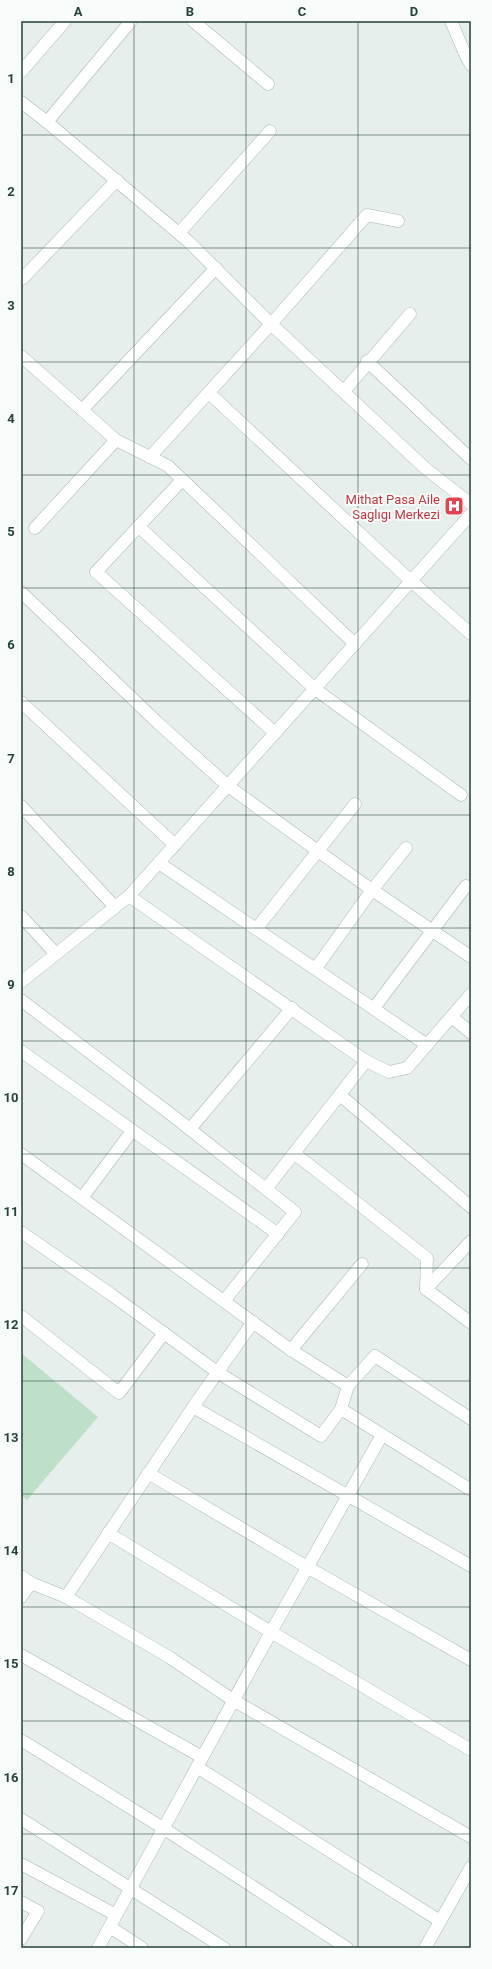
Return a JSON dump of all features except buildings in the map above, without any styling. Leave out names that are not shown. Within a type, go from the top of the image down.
[{"type":"street","points":[[21,72],[65,21]]},
{"type":"street","points":[[47,122],[131,21]]},
{"type":"street","points":[[193,21],[268,84]]},
{"type":"street","points":[[452,21],[464,54],[471,65]]},
{"type":"street","points":[[21,102],[180,233],[272,324],[425,468],[471,504]]},
{"type":"street","points":[[180,233],[270,131]]},
{"type":"street","points":[[22,279],[117,180]]},
{"type":"street","points":[[150,457],[272,324],[367,215],[398,221]]},
{"type":"street","points":[[82,410],[216,268]]},
{"type":"street","points":[[344,391],[367,361],[410,314]]},
{"type":"street","points":[[21,356],[116,440],[168,466],[355,644]]},
{"type":"street","points":[[367,361],[471,459]]},
{"type":"street","points":[[209,393],[411,581],[471,634]]},
{"type":"street","points":[[35,528],[116,440]]},
{"type":"street","points":[[182,480],[96,572],[275,733]]},
{"type":"street","points":[[21,982],[128,896],[471,514]]},
{"type":"street","points":[[138,526],[315,689],[461,796]]},
{"type":"street","points":[[21,592],[158,723],[228,786],[372,890],[471,957]]},
{"type":"street","points":[[21,702],[175,845]]},
{"type":"street","points":[[257,928],[317,850],[355,804]]},
{"type":"street","points":[[21,806],[115,906]]},
{"type":"street","points":[[316,968],[372,890],[406,848]]},
{"type":"street","points":[[159,863],[316,968],[427,1045]]},
{"type":"street","points":[[374,1008],[431,930],[466,886]]},
{"type":"street","points":[[128,896],[292,1008],[366,1061],[389,1072],[407,1068],[471,994]]},
{"type":"street","points":[[21,916],[56,954]]},
{"type":"street","points":[[21,1000],[190,1129],[295,1212],[224,1301]]},
{"type":"street","points":[[190,1129],[292,1008]]},
{"type":"street","points":[[452,1017],[471,1033]]},
{"type":"street","points":[[21,1052],[278,1234]]},
{"type":"street","points":[[266,1189],[366,1061]]},
{"type":"street","points":[[340,1095],[471,1207]]},
{"type":"street","points":[[82,1198],[132,1131]]},
{"type":"street","points":[[294,1153],[427,1258],[426,1289]]},
{"type":"street","points":[[21,1154],[291,1350],[348,1386]]},
{"type":"street","points":[[21,1232],[218,1372],[321,1436],[341,1409],[348,1386],[375,1356],[471,1419]]},
{"type":"street","points":[[426,1289],[471,1241]]},
{"type":"street","points":[[291,1350],[362,1264]]},
{"type":"street","points":[[426,1289],[471,1323]]},
{"type":"street","points":[[21,1316],[119,1393],[164,1333]]},
{"type":"street","points":[[66,1597],[148,1473],[253,1322]]},
{"type":"street","points":[[193,1407],[471,1566]]},
{"type":"street","points":[[341,1409],[471,1490]]},
{"type":"street","points":[[98,1948],[233,1700],[382,1435]]},
{"type":"street","points":[[148,1473],[307,1567],[471,1660]]},
{"type":"street","points":[[108,1533],[271,1632],[471,1750]]},
{"type":"street","points":[[21,1597],[26,1579],[66,1597],[169,1658],[233,1700],[471,1837]]},
{"type":"street","points":[[21,1655],[200,1762],[440,1921]]},
{"type":"street","points":[[21,1740],[164,1828],[347,1948]]},
{"type":"street","points":[[21,1819],[224,1948]]},
{"type":"street","points":[[21,1864],[116,1915]]},
{"type":"street","points":[[425,1948],[469,1874]]},
{"type":"street","points":[[21,1902],[38,1911],[21,1939]]},
{"type":"street","points":[[110,1927],[142,1948]]},
{"type":"green space","points":[[21,1353],[98,1417],[27,1500],[21,1495]]},
{"type":"place","name":"Mithat Pasa Aile Saglıgı Merkezi","points":[[454,506]]}]
